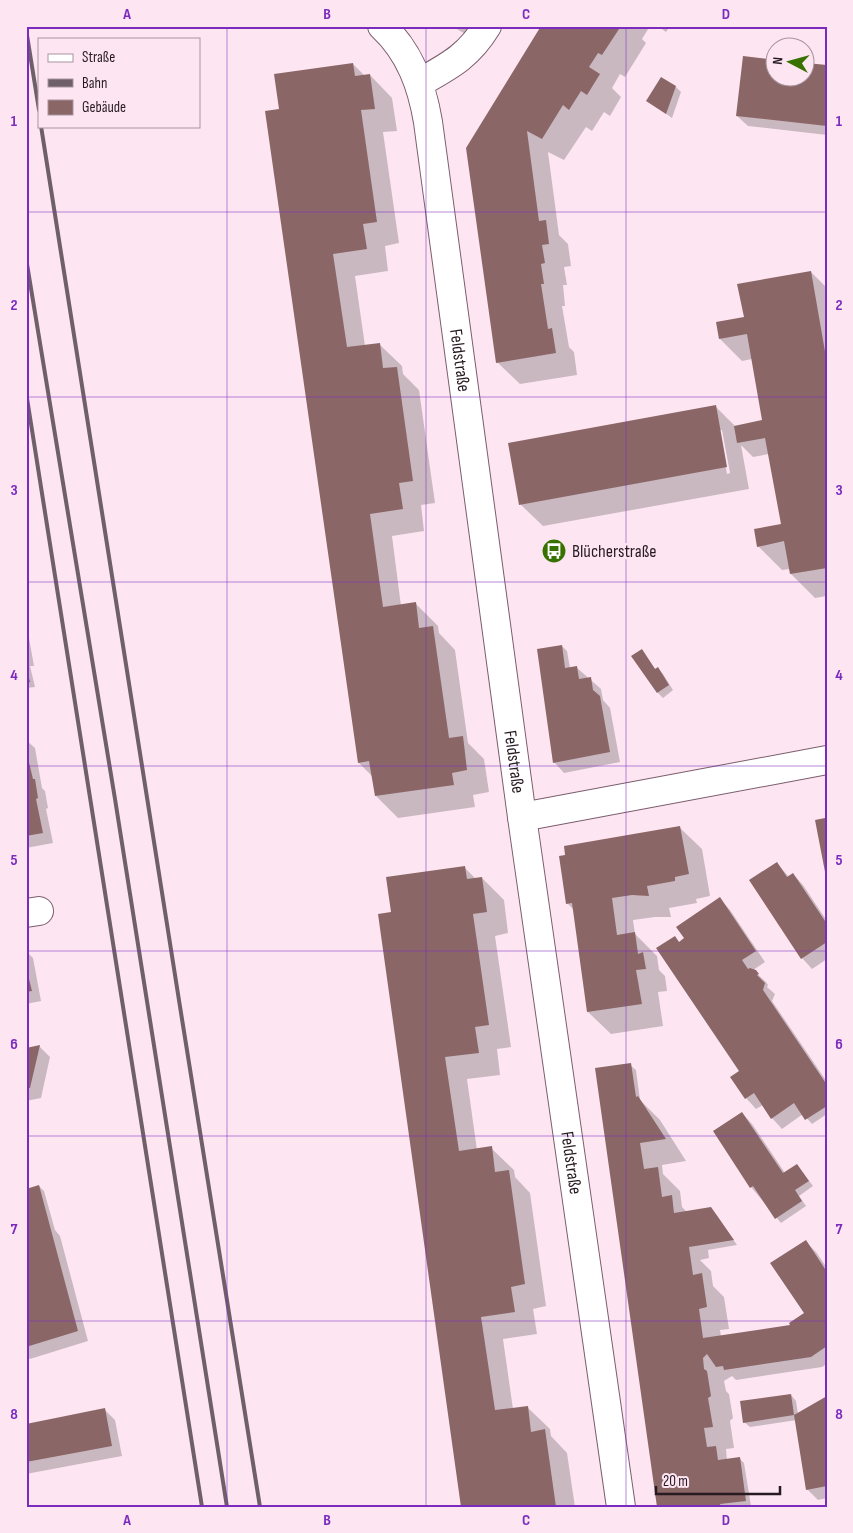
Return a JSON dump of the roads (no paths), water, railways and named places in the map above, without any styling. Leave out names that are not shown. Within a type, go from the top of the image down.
[{"type":"street","name":"Feldstraße","points":[[382,26],[412,65],[424,100],[430,132],[522,817],[621,1507]]},
{"type":"street","points":[[419,83],[458,61],[471,48],[487,26]]},
{"type":"street","points":[[522,817],[827,760]]},
{"type":"railway","points":[[26,29],[38,104]]},
{"type":"railway","points":[[41,128],[260,1507]]},
{"type":"railway","points":[[26,258],[115,799],[227,1507]]},
{"type":"railway","points":[[26,392],[202,1507]]},
{"type":"place","name":"Blücherstraße","points":[[554,551]]}]
